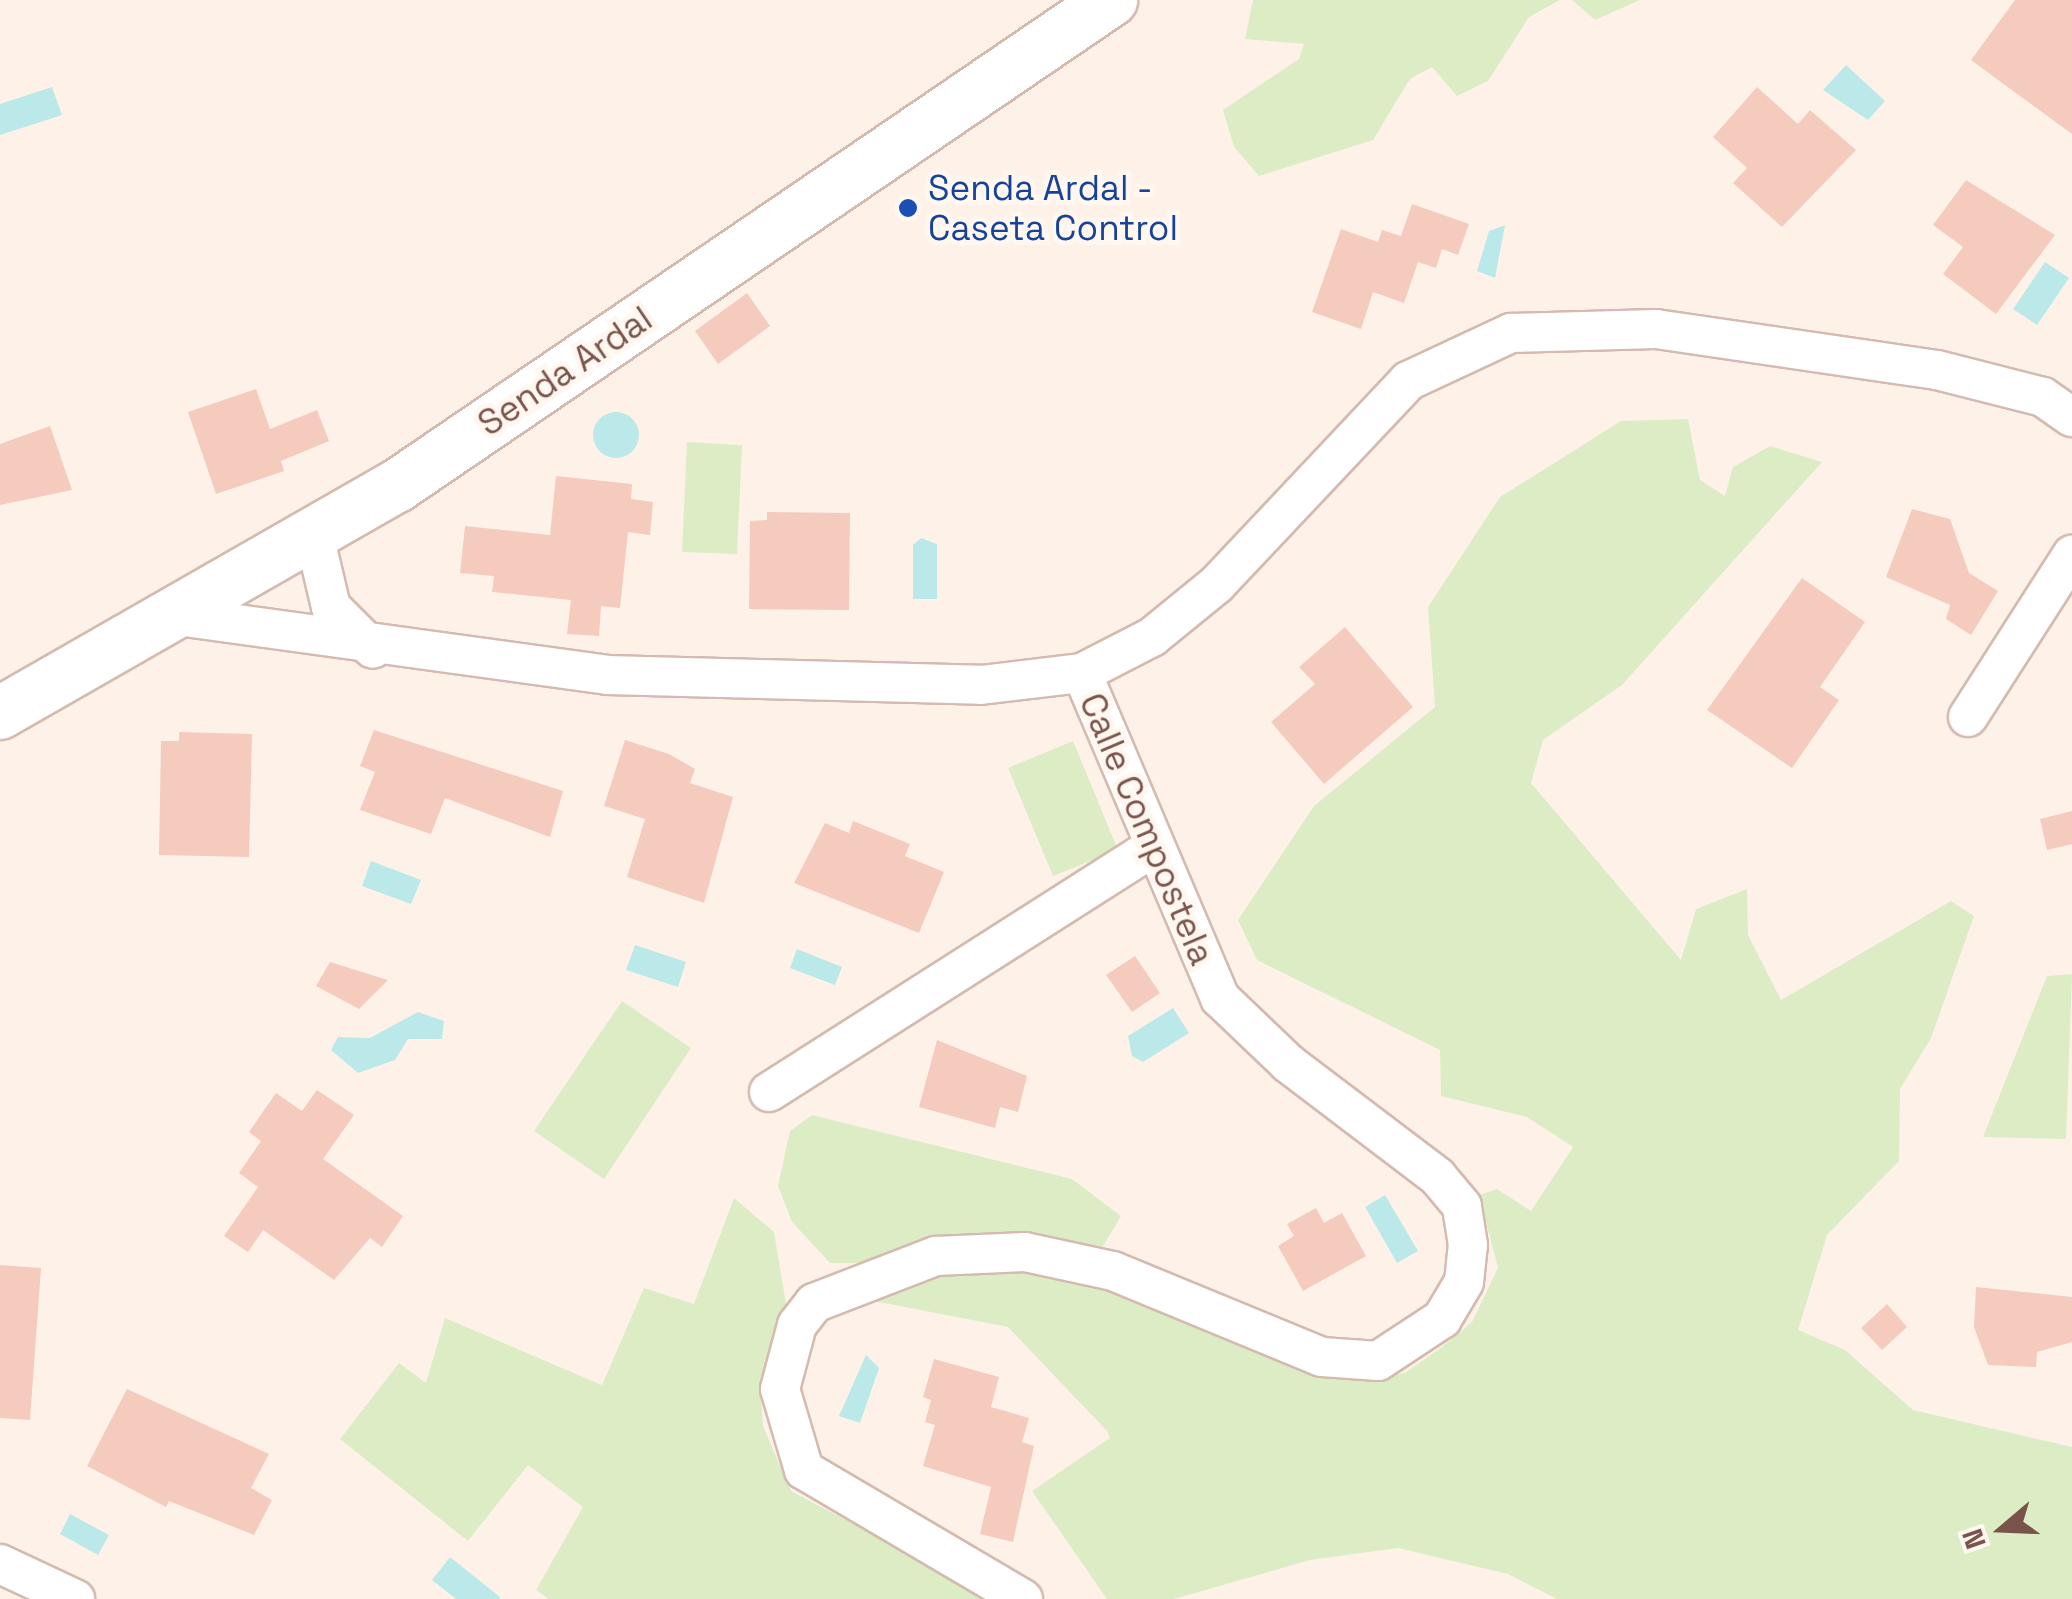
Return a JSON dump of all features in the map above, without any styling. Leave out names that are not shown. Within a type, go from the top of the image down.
[{"type":"main road","name":"Senda Ardal","points":[[0,713],[178,616],[314,535],[1112,0]]},
{"type":"street","points":[[178,616],[372,648],[606,675],[878,688],[1082,673],[1152,637],[1217,584],[1408,381],[1511,333],[1656,329],[1937,370],[2043,397],[2072,417]]},
{"type":"street","points":[[314,535],[331,607],[372,648]]},
{"type":"street","points":[[1968,717],[2072,555]]},
{"type":"street","name":"Calle Compostela","points":[[1023,1599],[804,1470],[780,1389],[797,1325],[814,1302],[936,1256],[1025,1252],[1113,1271],[1322,1356],[1378,1361],[1442,1319],[1464,1282],[1462,1206],[1220,998],[1152,848],[1082,673]]},
{"type":"street","points":[[769,1092],[1152,848]]},
{"type":"street","points":[[0,1564],[75,1599]]},
{"type":"green space","points":[[1253,0],[1560,0],[1529,17],[1488,81],[1457,96],[1432,67],[1410,79],[1373,140],[1259,176],[1234,147],[1223,110],[1299,59],[1304,44],[1245,39]]},
{"type":"green space","points":[[1572,0],[1640,0],[1595,20]]},
{"type":"green space","points":[[1688,419],[1700,480],[1725,496],[1733,467],[1770,446],[1822,462],[1622,685],[1543,740],[1531,783],[1681,960],[1696,909],[1747,889],[1748,935],[1781,1000],[1951,901],[1974,916],[1931,1038],[1900,1089],[1899,1161],[1827,1235],[1798,1330],[1845,1350],[1913,1410],[2072,1447],[2072,1599],[1557,1599],[1508,1574],[1398,1548],[1310,1560],[1174,1599],[1107,1599],[1032,1491],[1110,1438],[1107,1431],[1008,1327],[869,1300],[863,1263],[830,1263],[792,1222],[778,1186],[790,1131],[812,1115],[1072,1179],[1121,1216],[1081,1283],[1220,1328],[1303,1370],[1359,1380],[1405,1373],[1442,1347],[1472,1322],[1498,1268],[1479,1195],[1497,1189],[1531,1211],[1573,1147],[1527,1117],[1441,1096],[1440,1050],[1257,960],[1238,920],[1314,806],[1435,707],[1428,607],[1500,497],[1621,421]]},
{"type":"green space","points":[[687,442],[742,445],[737,554],[682,552]]},
{"type":"green space","points":[[1073,741],[1118,850],[1053,876],[1008,768]]},
{"type":"green space","points":[[2072,974],[2066,1139],[1983,1137],[2047,976]]},
{"type":"green space","points":[[622,1001],[691,1048],[604,1179],[534,1131]]},
{"type":"green space","points":[[734,1198],[774,1232],[786,1304],[760,1382],[763,1426],[791,1491],[995,1599],[549,1599],[536,1590],[583,1507],[528,1465],[468,1541],[340,1439],[399,1363],[426,1383],[445,1318],[602,1385],[644,1288],[694,1304]]},
{"type":"water","points":[[1846,65],[1885,101],[1868,120],[1823,90]]},
{"type":"water","points":[[52,87],[62,115],[0,135],[0,104]]},
{"type":"water","points":[[1505,225],[1495,278],[1477,271],[1489,231]]},
{"type":"water","points":[[2045,262],[2069,278],[2037,325],[2013,309]]},
{"type":"water","points":[[616,412],[632,419],[639,435],[632,451],[616,458],[600,451],[593,435],[600,419]]},
{"type":"water","points":[[921,538],[937,544],[937,599],[913,599],[913,545]]},
{"type":"water","points":[[371,861],[421,880],[411,904],[362,886]]},
{"type":"water","points":[[635,945],[686,962],[678,987],[626,970]]},
{"type":"water","points":[[797,949],[842,967],[835,985],[790,968]]},
{"type":"water","points":[[1173,1008],[1189,1033],[1143,1062],[1132,1056],[1128,1036]]},
{"type":"water","points":[[418,1012],[444,1021],[442,1039],[408,1039],[395,1060],[358,1073],[331,1050],[338,1037],[370,1038]]},
{"type":"water","points":[[1385,1195],[1418,1251],[1397,1263],[1365,1207]]},
{"type":"water","points":[[866,1355],[879,1368],[860,1423],[839,1416]]},
{"type":"water","points":[[70,1514],[109,1535],[98,1555],[60,1534]]},
{"type":"water","points":[[450,1557],[499,1599],[456,1599],[432,1580]]},
{"type":"building","points":[[2015,0],[2072,0],[2072,134],[1971,60]]},
{"type":"building","points":[[1757,87],[1798,124],[1810,110],[1856,150],[1782,227],[1733,183],[1747,168],[1713,137]]},
{"type":"building","points":[[1966,180],[2055,235],[1996,314],[1943,274],[1963,247],[1933,225]]},
{"type":"building","points":[[1412,204],[1469,224],[1458,255],[1442,249],[1436,268],[1418,262],[1404,303],[1373,292],[1361,329],[1312,312],[1341,229],[1378,242],[1382,230],[1401,236]]},
{"type":"building","points":[[747,293],[770,326],[718,364],[695,331]]},
{"type":"building","points":[[256,389],[270,429],[317,410],[329,441],[281,461],[284,471],[216,494],[188,412]]},
{"type":"building","points":[[50,426],[72,490],[0,505],[0,444]]},
{"type":"building","points":[[556,476],[632,484],[631,499],[653,502],[650,535],[628,532],[620,608],[601,606],[599,636],[567,634],[571,600],[492,592],[494,576],[460,573],[465,526],[550,535]]},
{"type":"building","points":[[1912,509],[1950,519],[1969,573],[1998,591],[1971,635],[1946,619],[1950,605],[1886,577]]},
{"type":"building","points":[[767,512],[850,513],[849,610],[749,609],[750,521],[767,520]]},
{"type":"building","points":[[1802,578],[1865,622],[1820,687],[1839,700],[1792,768],[1707,710]]},
{"type":"building","points":[[1345,627],[1413,707],[1324,784],[1271,722],[1315,684],[1299,667]]},
{"type":"building","points":[[374,730],[563,791],[550,837],[445,798],[431,834],[360,810],[375,772],[360,766]]},
{"type":"building","points":[[179,732],[252,734],[249,857],[159,855],[161,741],[179,741]]},
{"type":"building","points":[[625,740],[669,754],[695,769],[690,783],[733,797],[704,903],[627,877],[645,819],[604,806]]},
{"type":"building","points":[[2072,811],[2072,844],[2047,850],[2040,819]]},
{"type":"building","points":[[853,821],[910,844],[905,856],[944,872],[919,933],[794,883],[825,823],[849,833]]},
{"type":"building","points":[[1135,956],[1160,993],[1132,1012],[1106,975]]},
{"type":"building","points":[[330,962],[388,980],[359,1009],[316,986]]},
{"type":"building","points":[[937,1040],[1027,1076],[1018,1112],[1000,1107],[995,1128],[919,1107]]},
{"type":"building","points":[[317,1090],[354,1115],[323,1159],[403,1216],[382,1247],[370,1238],[334,1280],[263,1230],[248,1252],[224,1236],[258,1187],[239,1173],[261,1141],[249,1132],[276,1093],[302,1111]]},
{"type":"building","points":[[1316,1208],[1324,1223],[1342,1213],[1366,1256],[1303,1291],[1278,1246],[1294,1236],[1287,1224]]},
{"type":"building","points":[[0,1265],[41,1268],[30,1420],[0,1418]]},
{"type":"building","points":[[1976,1287],[2072,1297],[2072,1342],[2037,1352],[2036,1367],[1988,1365],[1974,1327]]},
{"type":"building","points":[[1887,1304],[1907,1327],[1882,1350],[1861,1328]]},
{"type":"building","points":[[934,1359],[999,1377],[991,1407],[1029,1418],[1022,1442],[1034,1446],[1013,1542],[980,1534],[991,1487],[923,1466],[935,1425],[925,1422],[931,1400],[923,1397]]},
{"type":"building","points":[[127,1389],[269,1454],[251,1488],[272,1500],[254,1535],[169,1501],[166,1507],[87,1466]]},
{"type":"place","name":"Senda Ardal - Caseta Control","points":[[908,208]]}]
